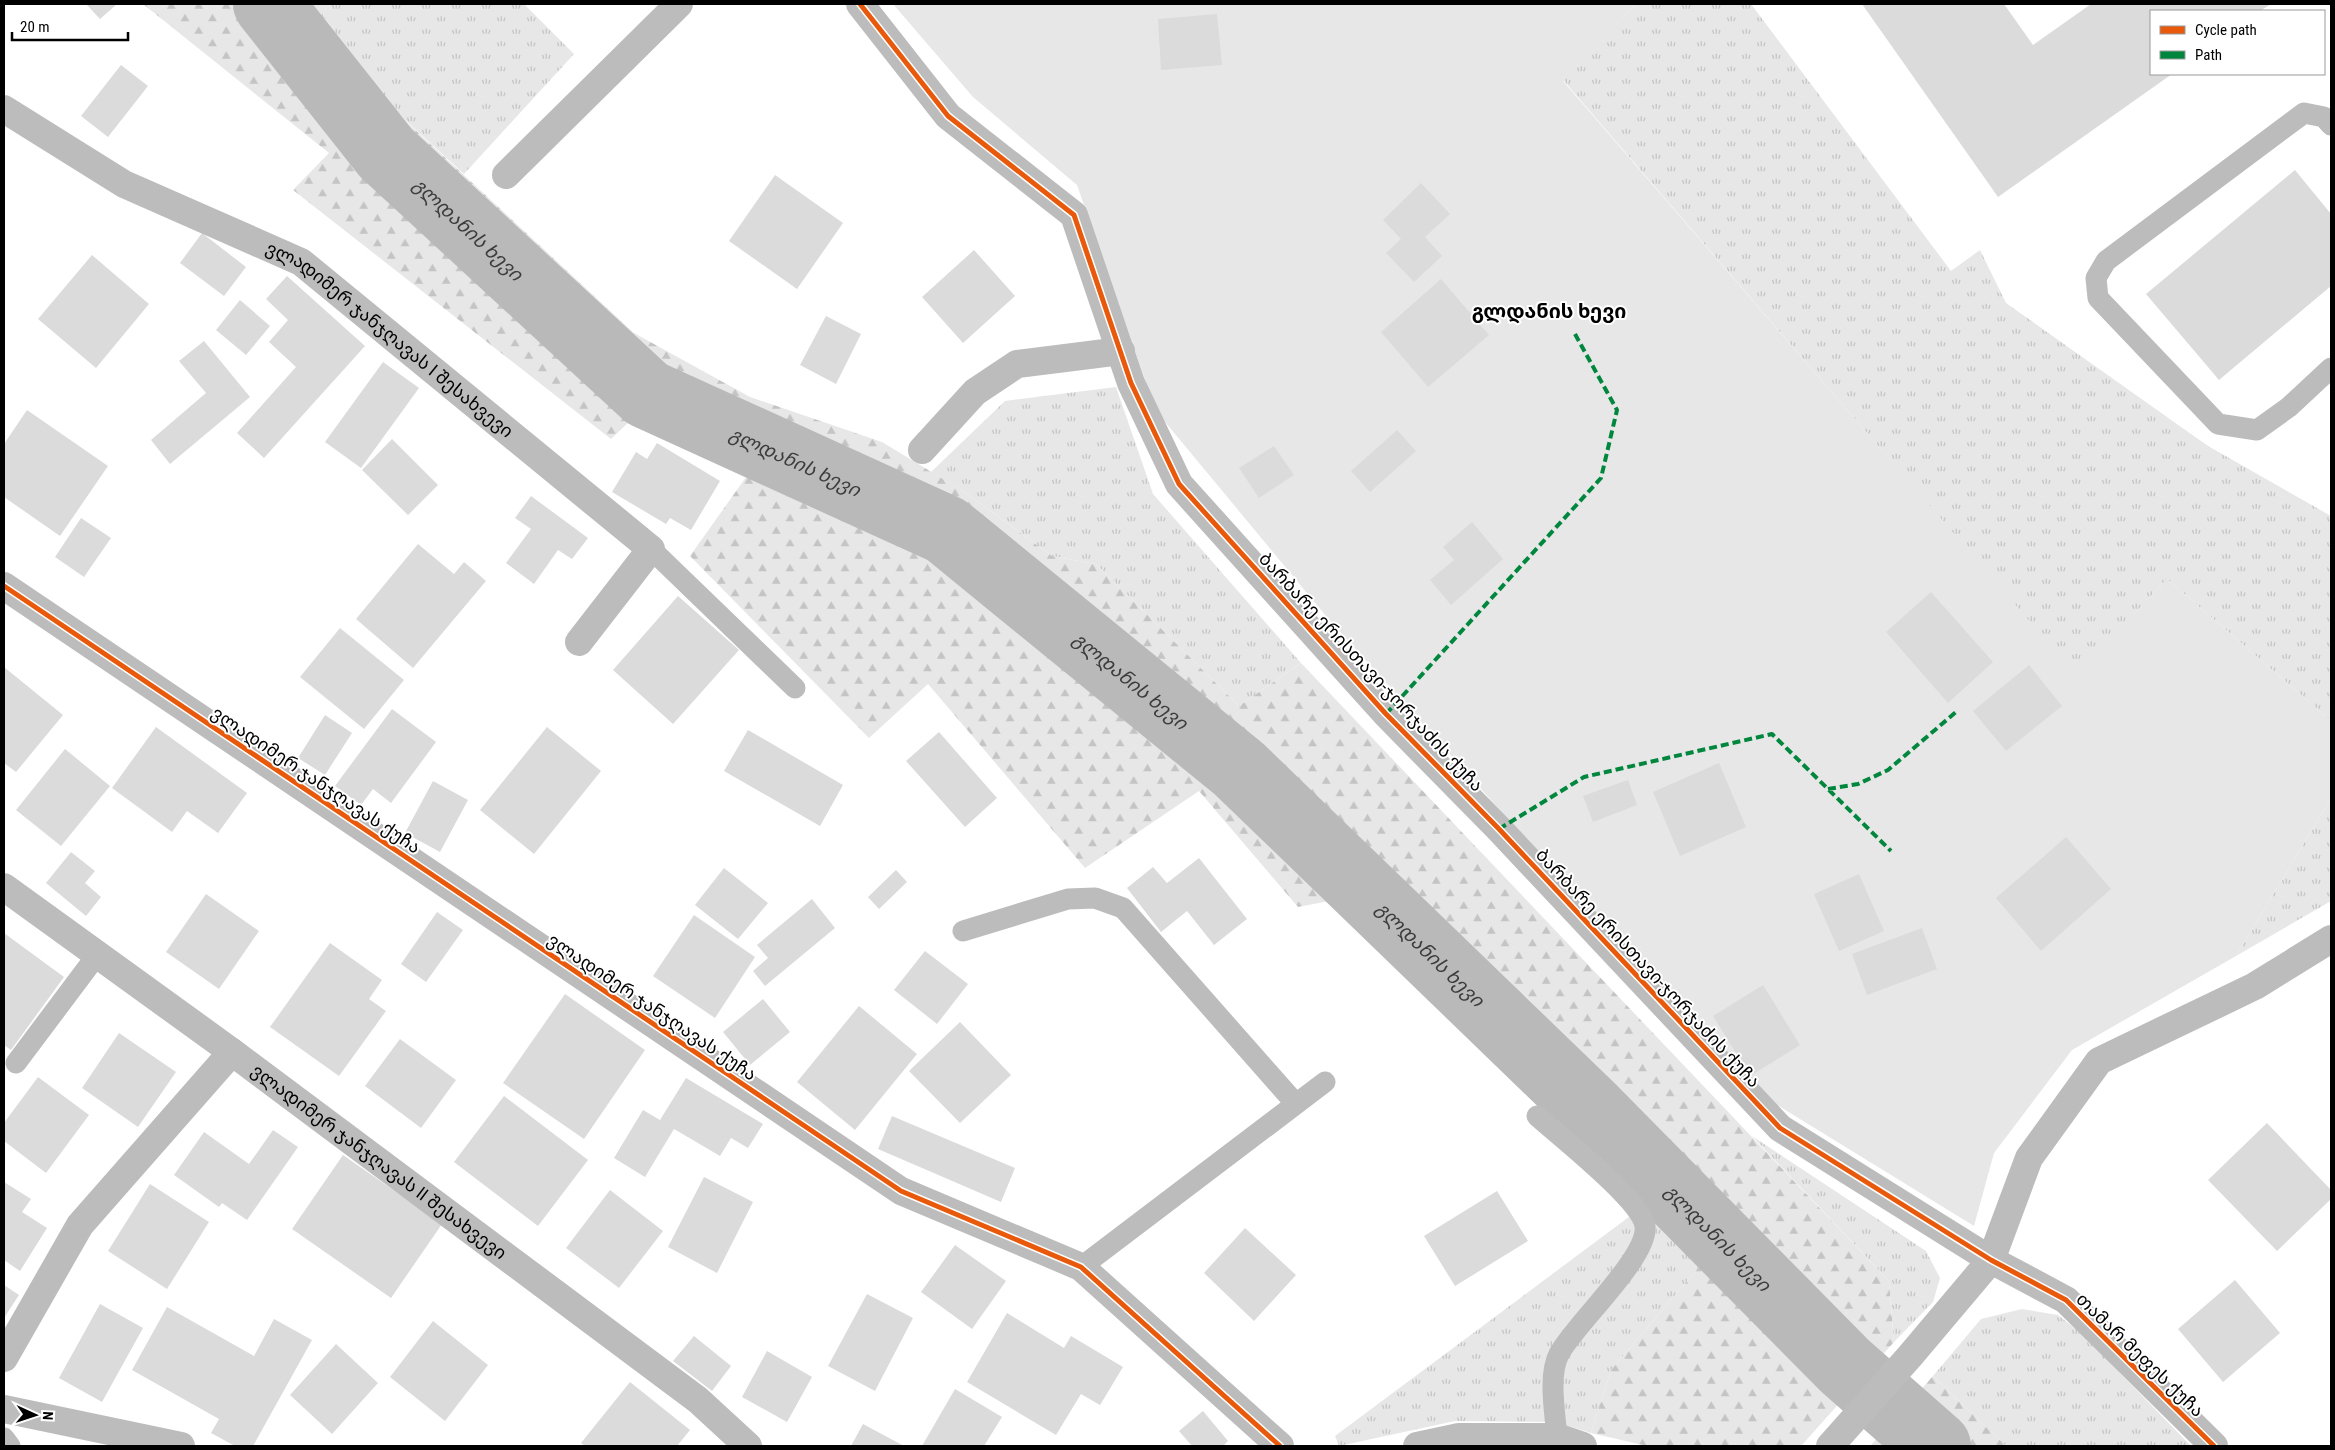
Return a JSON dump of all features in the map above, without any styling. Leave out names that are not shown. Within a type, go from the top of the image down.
[{"type":"street","points":[[506,175],[678,4]]},
{"type":"street","name":"ბარბარე ერისთავი-ჯორჯაძის ქუჩა","points":[[860,4],[948,116],[1074,215],[1132,383],[1179,484],[1386,714],[1499,829],[1780,1128],[1991,1260]]},
{"type":"street","name":"ვლადიმერ ჯანჯღავას I შესახვევი","points":[[4,109],[124,184],[301,262],[651,549]]},
{"type":"street","points":[[922,450],[975,392],[1017,364],[1121,351]]},
{"type":"street","points":[[578,642],[651,549]]},
{"type":"street","name":"ვლადიმერ ჯანჯღავას ქუჩა","points":[[4,586],[901,1191],[1081,1267],[1280,1446]]},
{"type":"street","name":"ვლადიმერ ჯანჯღავას II შესახვევი","points":[[4,887],[232,1052],[698,1400],[748,1446]]},
{"type":"street","points":[[1838,1438],[1991,1260],[2029,1158],[2099,1061],[2255,986],[2331,939]]},
{"type":"street","points":[[4,1358],[80,1225],[232,1052]]},
{"type":"street","name":"თამარ მეფეს ქუჩა","points":[[1991,1260],[2066,1300],[2214,1446]]},
{"type":"street","points":[[4,1408],[181,1446]]},
{"type":"street","points":[[1418,1446],[1459,1437],[1557,1437],[1583,1446]]},
{"type":"lane","points":[[2331,125],[2324,117],[2304,113],[2106,262],[2096,278],[2098,298],[2218,424],[2257,430],[2289,407],[2331,368]]},
{"type":"lane","points":[[651,549],[795,688]]},
{"type":"lane","points":[[962,931],[1068,899],[1096,898],[1123,908],[1296,1104]]},
{"type":"lane","points":[[16,1063],[97,954]]},
{"type":"lane","points":[[1081,1267],[1325,1082]]},
{"type":"lane","points":[[1537,1116],[1629,1198],[1645,1226],[1642,1244],[1628,1265],[1558,1355],[1553,1372],[1557,1437]]},
{"type":"lane","points":[[4,1438],[10,1446]]},
{"type":"green space","points":[[143,4],[329,4],[323,15],[340,60],[634,333],[750,397],[882,442],[966,493],[1052,556],[1096,564],[1239,706],[1301,663],[1889,1281],[1894,1342],[1801,1446],[1647,1446],[1591,1433],[1611,1370],[1712,1252],[1653,1199],[1350,897],[1298,907],[1199,791],[1085,868],[928,684],[869,738],[690,556],[749,473],[648,404],[611,439],[293,190],[329,153]]},
{"type":"green space","points":[[329,4],[524,4],[574,54],[464,174],[340,60],[323,14]]},
{"type":"green space","points":[[893,4],[1636,4],[1563,81],[2076,675],[2167,579],[2331,721],[2331,798],[2236,956],[2072,1050],[1994,1153],[1974,1226],[1748,1087],[1326,616],[1156,411],[1077,185],[973,97]]},
{"type":"green space","points":[[1636,4],[1751,4],[1951,271],[1980,250],[2006,303],[2208,446],[2331,516],[2331,721],[2167,579],[2076,676],[1563,80]]},
{"type":"green space","points":[[1116,387],[1153,494],[1301,663],[1239,706],[1096,564],[1052,556],[966,493],[931,472],[1005,401]]},
{"type":"green space","points":[[2331,798],[2331,901],[2236,956]]},
{"type":"green space","points":[[1752,1136],[1926,1251],[1940,1278],[1933,1302],[1894,1342],[1889,1281]]},
{"type":"green space","points":[[1653,1199],[1712,1252],[1611,1370],[1591,1433],[1556,1422],[1455,1421],[1339,1446],[1335,1436]]},
{"type":"green space","points":[[2022,1309],[2058,1315],[2082,1334],[2191,1446],[2006,1446],[1933,1376],[1981,1319]]},
{"type":"green space","points":[[1933,1376],[2006,1446],[1870,1446]]},
{"type":"building","points":[[86,4],[117,4],[100,19]]},
{"type":"building","points":[[1862,4],[2004,4],[2033,45],[2091,4],[2271,4],[2262,10],[2150,10],[2150,75],[2171,75],[1998,197]]},
{"type":"building","points":[[1217,14],[1222,65],[1161,70],[1158,19]]},
{"type":"building","points":[[121,65],[148,86],[108,137],[81,116]]},
{"type":"building","points":[[2295,170],[2331,214],[2331,286],[2219,380],[2146,294]]},
{"type":"building","points":[[775,175],[843,223],[797,289],[729,241]]},
{"type":"building","points":[[1421,183],[1450,214],[1425,237],[1442,256],[1414,282],[1386,253],[1401,239],[1383,220]]},
{"type":"building","points":[[202,233],[246,267],[224,296],[180,263]]},
{"type":"building","points":[[974,250],[1015,296],[963,343],[922,297]]},
{"type":"building","points":[[92,255],[149,304],[96,368],[38,319]]},
{"type":"building","points":[[287,276],[365,346],[264,458],[237,433],[296,367],[269,342],[288,320],[266,299]]},
{"type":"building","points":[[1441,279],[1489,335],[1428,387],[1381,332]]},
{"type":"building","points":[[240,300],[270,326],[246,355],[216,330]]},
{"type":"building","points":[[826,316],[861,334],[836,384],[800,365]]},
{"type":"building","points":[[204,341],[250,397],[170,464],[151,440],[206,393],[179,361]]},
{"type":"building","points":[[383,362],[419,388],[361,468],[325,442]]},
{"type":"building","points":[[27,410],[108,466],[60,536],[4,497],[4,444]]},
{"type":"building","points":[[1397,430],[1416,451],[1370,492],[1351,471]]},
{"type":"building","points":[[392,439],[438,485],[408,515],[362,470]]},
{"type":"building","points":[[657,443],[720,481],[691,530],[670,518],[666,524],[612,492],[636,452],[647,459]]},
{"type":"building","points":[[1274,446],[1294,475],[1259,498],[1239,468]]},
{"type":"building","points":[[531,496],[588,538],[572,559],[558,550],[534,584],[506,563],[531,529],[515,518]]},
{"type":"building","points":[[81,518],[111,538],[84,577],[55,557]]},
{"type":"building","points":[[1472,522],[1503,559],[1451,605],[1430,580],[1454,560],[1443,547]]},
{"type":"building","points":[[418,544],[454,574],[464,562],[486,581],[413,668],[356,619]]},
{"type":"building","points":[[1931,592],[1993,662],[1948,703],[1886,632]]},
{"type":"building","points":[[678,596],[739,650],[673,724],[613,670]]},
{"type":"building","points":[[340,628],[404,680],[364,729],[300,677]]},
{"type":"building","points":[[2029,665],[2062,706],[2006,751],[1973,711]]},
{"type":"building","points":[[4,667],[63,715],[16,772],[4,763]]},
{"type":"building","points":[[392,709],[436,742],[391,803],[373,789],[361,805],[335,786]]},
{"type":"building","points":[[325,715],[352,733],[325,775],[298,758]]},
{"type":"building","points":[[156,727],[247,793],[218,833],[187,811],[172,832],[112,788]]},
{"type":"building","points":[[547,727],[601,771],[534,854],[480,810]]},
{"type":"building","points":[[748,730],[843,785],[820,826],[724,771]]},
{"type":"building","points":[[939,732],[997,798],[965,827],[906,761]]},
{"type":"building","points":[[65,749],[110,786],[61,846],[16,810]]},
{"type":"building","points":[[1719,763],[1746,827],[1680,856],[1653,792]]},
{"type":"building","points":[[1628,780],[1637,805],[1593,822],[1583,796]]},
{"type":"building","points":[[433,781],[468,800],[440,852],[405,833]]},
{"type":"building","points":[[2066,837],[2111,889],[2041,951],[1996,898]]},
{"type":"building","points":[[71,852],[95,871],[85,883],[101,897],[86,916],[46,883]]},
{"type":"building","points":[[1199,858],[1247,919],[1214,945],[1187,911],[1161,932],[1127,888],[1153,867],[1167,883]]},
{"type":"building","points":[[724,868],[768,903],[738,939],[695,905]]},
{"type":"building","points":[[896,870],[907,882],[879,909],[868,897]]},
{"type":"building","points":[[1859,874],[1884,931],[1839,951],[1814,894]]},
{"type":"building","points":[[206,894],[259,931],[219,989],[166,952]]},
{"type":"building","points":[[812,899],[835,928],[765,986],[753,971],[768,958],[757,945]]},
{"type":"building","points":[[437,912],[463,930],[426,982],[401,964]]},
{"type":"building","points":[[694,915],[755,957],[715,1018],[653,976]]},
{"type":"building","points":[[1922,928],[1937,969],[1867,995],[1852,954]]},
{"type":"building","points":[[4,933],[64,977],[11,1050],[4,1045]]},
{"type":"building","points":[[330,943],[382,980],[369,999],[386,1011],[339,1076],[270,1027]]},
{"type":"building","points":[[925,951],[968,984],[937,1024],[894,990]]},
{"type":"building","points":[[1763,985],[1800,1045],[1750,1076],[1713,1016]]},
{"type":"building","points":[[565,994],[645,1050],[584,1139],[503,1083]]},
{"type":"building","points":[[763,999],[790,1032],[750,1065],[723,1032]]},
{"type":"building","points":[[859,1006],[917,1054],[855,1130],[797,1082]]},
{"type":"building","points":[[960,1022],[1011,1075],[960,1123],[909,1071]]},
{"type":"building","points":[[119,1033],[176,1072],[138,1127],[82,1088]]},
{"type":"building","points":[[400,1039],[456,1080],[421,1128],[365,1086]]},
{"type":"building","points":[[38,1077],[89,1115],[46,1173],[4,1141],[4,1123]]},
{"type":"building","points":[[686,1078],[763,1124],[748,1148],[731,1138],[720,1156],[674,1129],[645,1177],[614,1158],[643,1110],[660,1120]]},
{"type":"building","points":[[504,1096],[588,1160],[538,1226],[454,1162]]},
{"type":"building","points":[[892,1116],[1015,1168],[1001,1202],[878,1149]]},
{"type":"building","points":[[2267,1123],[2331,1190],[2331,1199],[2277,1251],[2208,1180]]},
{"type":"building","points":[[273,1130],[298,1147],[247,1220],[222,1203],[219,1207],[174,1175],[204,1132],[249,1164]]},
{"type":"building","points":[[343,1155],[442,1224],[391,1298],[292,1229]]},
{"type":"building","points":[[704,1177],[753,1202],[717,1273],[668,1247]]},
{"type":"building","points":[[4,1182],[31,1199],[22,1212],[47,1228],[20,1271],[4,1260]]},
{"type":"building","points":[[150,1184],[209,1222],[167,1289],[108,1251]]},
{"type":"building","points":[[610,1190],[663,1231],[619,1288],[566,1248]]},
{"type":"building","points":[[1497,1191],[1528,1241],[1455,1286],[1424,1236]]},
{"type":"building","points":[[1245,1228],[1296,1275],[1254,1321],[1204,1273]]},
{"type":"building","points":[[955,1245],[1006,1281],[972,1329],[921,1292]]},
{"type":"building","points":[[2235,1280],[2280,1333],[2223,1382],[2178,1329]]},
{"type":"building","points":[[4,1285],[19,1295],[4,1318]]},
{"type":"building","points":[[867,1294],[913,1318],[875,1391],[828,1366]]},
{"type":"building","points":[[100,1304],[143,1328],[102,1402],[59,1378]]},
{"type":"building","points":[[167,1307],[254,1356],[274,1319],[312,1340],[253,1446],[235,1446],[211,1433],[219,1419],[132,1370]]},
{"type":"building","points":[[1007,1313],[1064,1348],[1071,1336],[1123,1367],[1100,1405],[1081,1394],[1056,1435],[967,1382]]},
{"type":"building","points":[[433,1321],[488,1365],[445,1421],[390,1377]]},
{"type":"building","points":[[694,1336],[731,1366],[712,1391],[673,1361]]},
{"type":"building","points":[[336,1344],[378,1383],[332,1434],[290,1395]]},
{"type":"building","points":[[767,1351],[812,1377],[787,1422],[742,1397]]},
{"type":"building","points":[[630,1382],[690,1430],[677,1446],[585,1446],[581,1443]]},
{"type":"building","points":[[955,1389],[1002,1417],[984,1446],[922,1446]]},
{"type":"building","points":[[1203,1411],[1228,1441],[1223,1446],[1192,1446],[1179,1431]]},
{"type":"building","points":[[863,1424],[904,1446],[851,1446]]},
{"type":"waterway","name":"გლდანის ხევი","points":[[268,4],[386,153],[647,394],[946,530],[1239,769],[1593,1111],[1845,1366],[1936,1446]]},
{"type":"marked path","points":[[1386,714],[1601,478],[1617,410],[1575,334]]},
{"type":"marked path","points":[[1828,789],[1858,784],[1888,770],[1956,712]]},
{"type":"marked path","points":[[1499,829],[1584,777],[1772,734],[1891,851]]},
{"type":"cycle path","points":[[860,4],[948,116],[1074,215],[1131,383],[1179,484],[1386,714],[1499,829],[1780,1128],[1991,1260],[2066,1300],[2214,1446]]},
{"type":"cycle path","points":[[4,586],[901,1191],[1081,1267],[1280,1446]]},
{"type":"district","name":"გლდანის ხევი","points":[[1549,311]]}]
